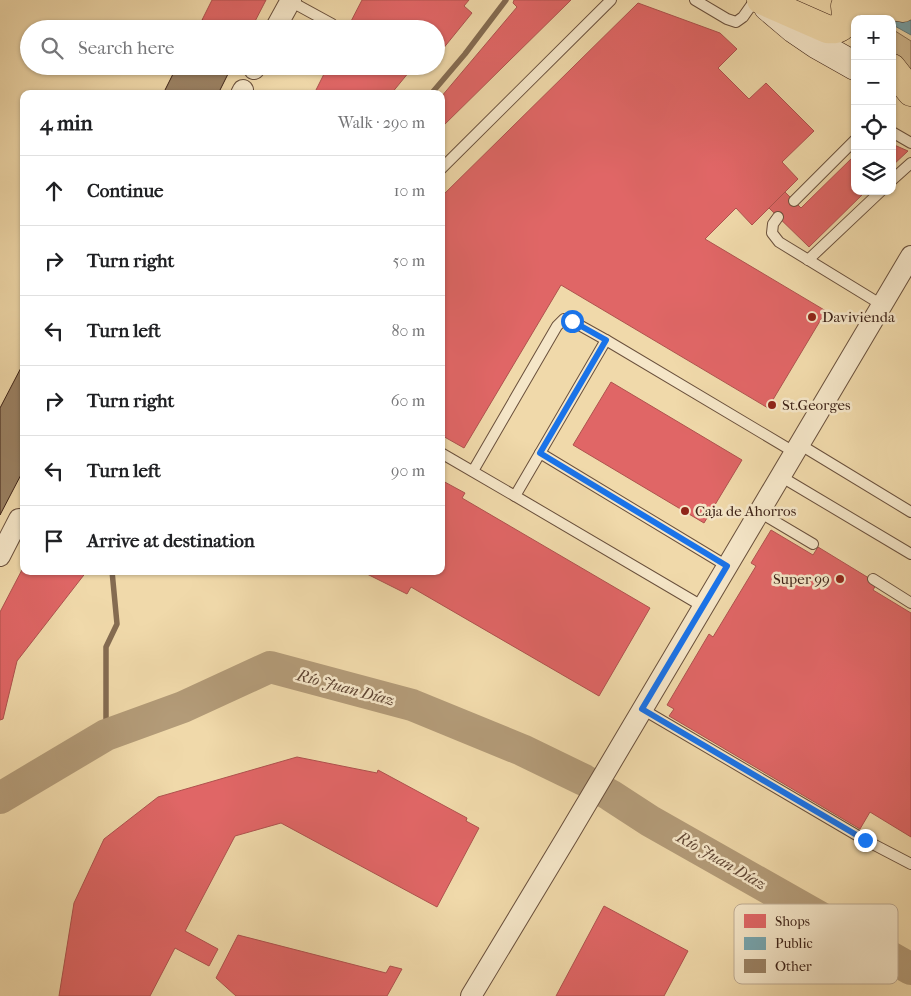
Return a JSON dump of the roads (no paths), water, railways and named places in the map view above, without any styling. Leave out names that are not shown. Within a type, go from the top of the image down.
[{"type":"main road","points":[[758,0],[827,29],[835,30],[845,23],[849,6],[896,4]]},
{"type":"main road","points":[[896,73],[911,92]]},
{"type":"street","points":[[758,0],[794,29],[851,64]]},
{"type":"street","points":[[280,20],[290,1]]},
{"type":"street","points":[[896,90],[911,99]]},
{"type":"street","points":[[471,996],[796,448],[882,305],[902,278],[911,256]]},
{"type":"street","points":[[0,556],[19,518]]},
{"type":"lane","points":[[445,165],[611,0]]},
{"type":"lane","points":[[695,0],[727,19],[736,22],[758,0]]},
{"type":"lane","points":[[290,1],[325,20]]},
{"type":"lane","points":[[896,134],[911,142]]},
{"type":"lane","points":[[794,201],[851,144]]},
{"type":"lane","points":[[896,176],[911,163]]},
{"type":"lane","points":[[808,260],[877,195]]},
{"type":"lane","points":[[778,217],[773,224],[772,233],[779,242],[882,305]]},
{"type":"lane","points":[[473,471],[557,326],[564,320],[572,321],[911,512]]},
{"type":"lane","points":[[515,496],[606,340]]},
{"type":"lane","points":[[540,453],[727,566]]},
{"type":"lane","points":[[445,455],[702,606]]},
{"type":"lane","points":[[780,476],[911,554]]},
{"type":"lane","points":[[759,512],[813,544]]},
{"type":"lane","points":[[873,579],[911,602]]},
{"type":"lane","points":[[637,717],[911,864]]},
{"type":"waterway","points":[[434,90],[465,54],[506,0]]},
{"type":"waterway","points":[[106,735],[106,647],[117,624],[112,575]]},
{"type":"waterway","name":"Río Juan Díaz","points":[[0,798],[106,735],[183,707],[270,667],[412,705],[522,750],[584,780],[650,821],[796,904]]},
{"type":"waterway","name":"Río Juan Díaz","points":[[898,962],[911,969]]},
{"type":"place","name":"Davivienda","points":[[812,317]]},
{"type":"place","name":"St.Georges","points":[[772,405]]},
{"type":"place","name":"Caja de Ahorros","points":[[685,511]]},
{"type":"place","name":"Super 99","points":[[840,579]]}]
